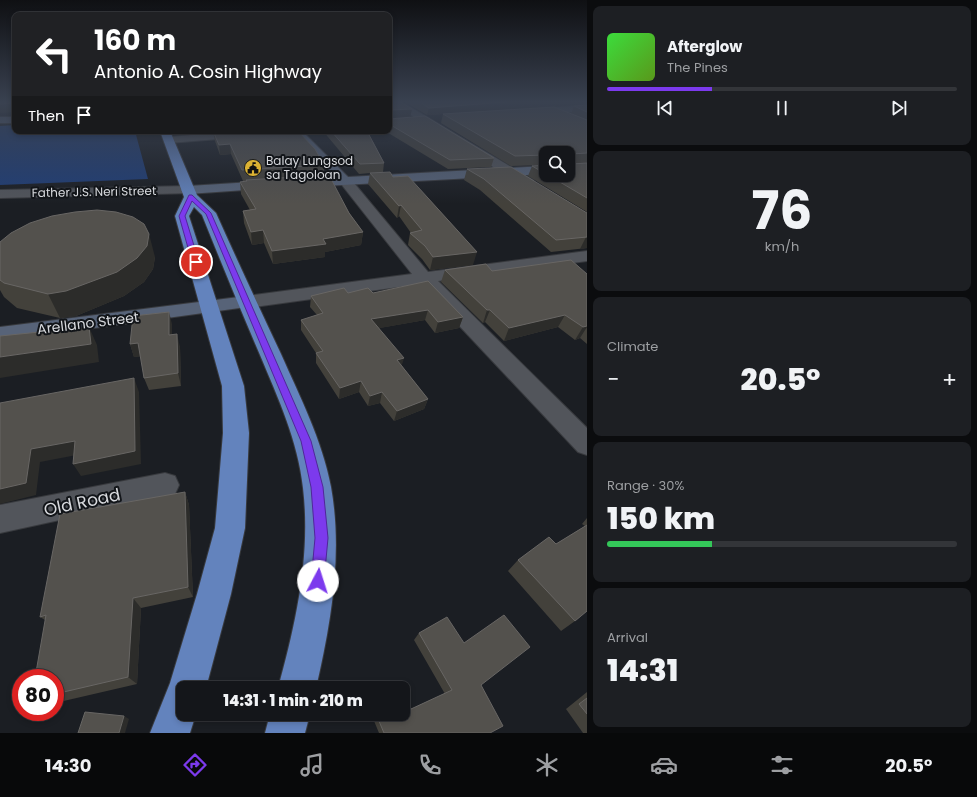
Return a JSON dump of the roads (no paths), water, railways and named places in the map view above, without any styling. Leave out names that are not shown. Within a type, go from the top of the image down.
[{"type":"highway","points":[[167,136],[189,194],[208,213],[306,441],[317,487],[321,538],[316,595],[299,681]]},
{"type":"highway","points":[[188,681],[214,594],[228,535],[234,474],[236,433],[233,386],[182,216],[189,194]]},
{"type":"highway","points":[[170,733],[176,716]]},
{"type":"highway","points":[[284,733],[288,721]]},
{"type":"street","points":[[167,136],[185,135]]},
{"type":"street","points":[[300,135],[344,180],[424,278],[587,444]]},
{"type":"street","points":[[450,135],[537,188]]},
{"type":"street","points":[[189,194],[285,184],[344,180],[539,171]]},
{"type":"street","name":"Father J.S. Neri Street","points":[[0,194],[189,194]]},
{"type":"street","points":[[247,302],[587,256]]},
{"type":"street","name":"Arellano Street","points":[[0,334],[247,302]]},
{"type":"street","name":"Old Road","points":[[0,519],[165,484]]},
{"type":"place","name":"Balay Lungsod sa Tagoloan","points":[[253,168]]}]
